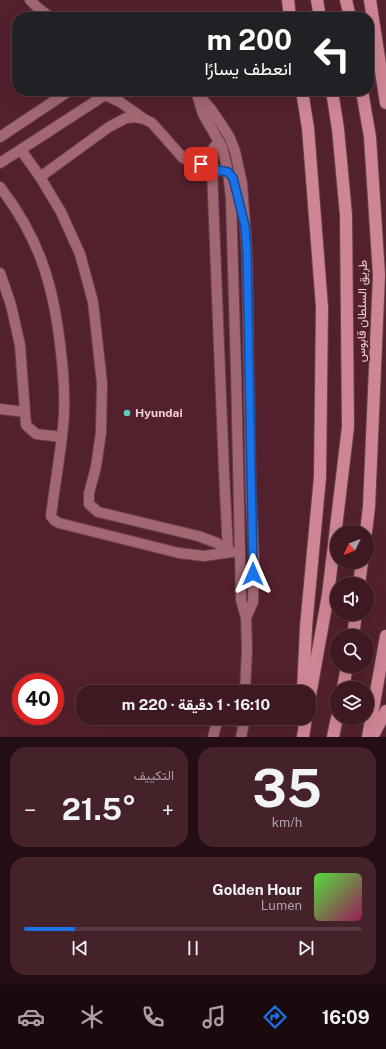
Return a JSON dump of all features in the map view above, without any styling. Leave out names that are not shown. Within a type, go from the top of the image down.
[{"type":"highway","points":[[288,0],[289,12]]},
{"type":"highway","points":[[317,0],[319,12]]},
{"type":"highway","points":[[346,0],[349,12]]},
{"type":"highway","points":[[370,0],[372,12]]},
{"type":"highway","points":[[374,26],[386,103]]},
{"type":"highway","points":[[303,96],[308,128],[322,306],[320,477],[306,627],[303,685]]},
{"type":"highway","points":[[312,685],[328,595],[348,428],[346,215],[338,129],[333,96]]},
{"type":"highway","name":"طريق السلطان قابوس","points":[[363,96],[370,137],[378,275],[369,506],[367,525]]},
{"type":"highway","points":[[368,737],[386,636]]},
{"type":"highway","points":[[372,737],[386,711]]},
{"type":"highway","points":[[302,725],[302,737]]},
{"type":"highway","points":[[302,737],[305,725]]},
{"type":"highway","points":[[334,737],[336,725]]},
{"type":"street","points":[[30,0],[43,12]]},
{"type":"street","points":[[0,137],[62,96]]},
{"type":"street","points":[[0,163],[102,96]]},
{"type":"street","points":[[109,96],[152,123],[179,156],[188,161],[201,164],[212,169],[228,172],[235,183],[245,226]]},
{"type":"street","points":[[196,96],[203,114],[220,141],[228,172],[231,199],[240,600],[246,618],[246,685]]},
{"type":"street","points":[[199,96],[222,123],[229,136],[235,151],[242,183],[247,253],[251,498],[254,560],[253,602],[246,618]]},
{"type":"street","points":[[40,177],[109,127],[126,118],[135,117],[144,119]]},
{"type":"street","points":[[201,164],[220,141]]},
{"type":"street","points":[[21,150],[40,177],[61,212],[80,254],[93,302],[102,383],[101,432],[96,467],[88,504],[98,512],[198,536],[217,543],[228,551]]},
{"type":"street","points":[[212,169],[228,551]]},
{"type":"street","points":[[0,187],[23,220],[35,244],[48,278],[57,316],[64,378],[62,438],[51,516],[59,523],[180,553],[204,556],[228,551],[240,552]]},
{"type":"street","points":[[0,273],[11,305],[20,345],[26,425],[36,434],[62,438]]},
{"type":"street","points":[[0,409],[25,412]]},
{"type":"street","points":[[213,737],[216,725]]},
{"type":"street","points":[[242,737],[243,725]]},
{"type":"place","name":"Hyundai","points":[[127,413]]},
{"type":"route","points":[[201,164],[212,169],[228,172],[233,178],[245,226],[247,253],[251,498],[254,560],[253,574]]}]
